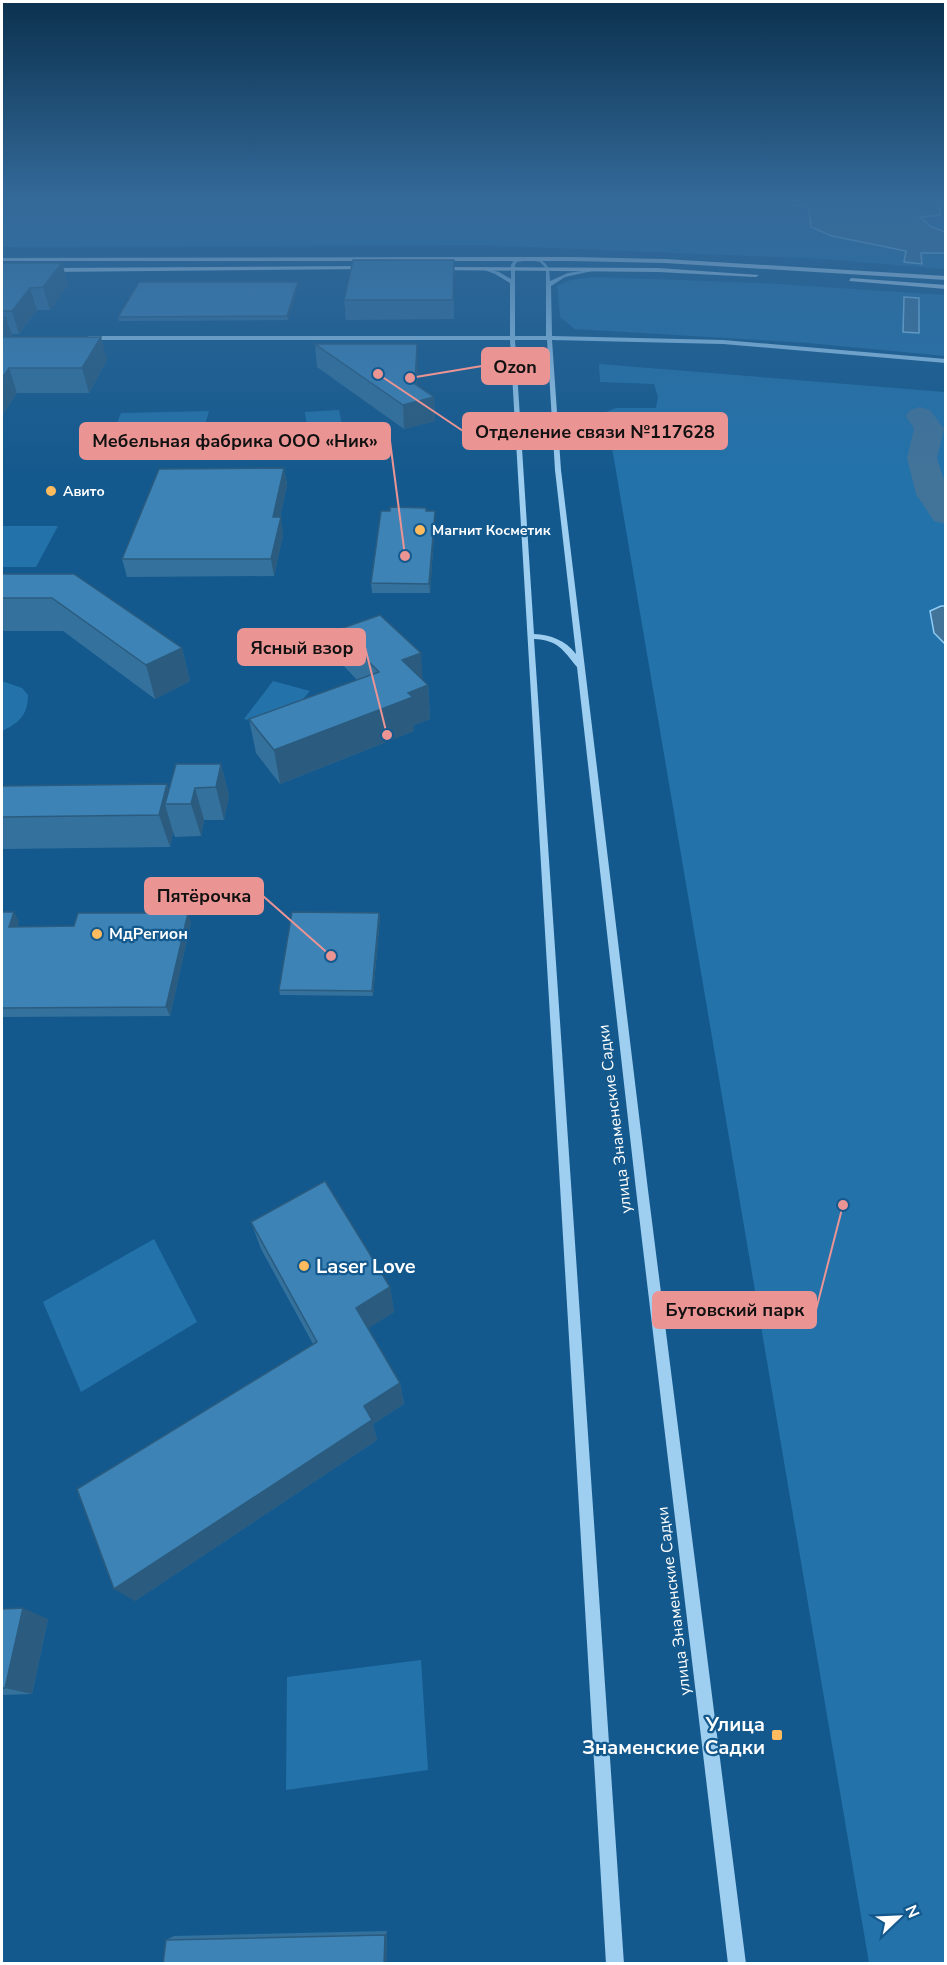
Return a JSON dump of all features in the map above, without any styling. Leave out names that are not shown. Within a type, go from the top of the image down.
[{"type":"street","points":[[514,292],[512,337],[615,1964]]},
{"type":"street","name":"улица Знаменские Садки","points":[[548,292],[558,470],[642,1190],[658,1302],[737,1964]]},
{"type":"street","points":[[85,338],[549,337],[723,342],[945,361]]},
{"type":"street","points":[[531,636],[549,637],[563,644],[573,655],[582,671]]},
{"type":"shaded area","points":[[558,292],[895,292],[945,295],[945,356],[809,343],[575,329],[560,317]]},
{"type":"shaded area","points":[[904,297],[919,298],[919,333],[903,332]]},
{"type":"shaded area","points":[[599,364],[945,392],[945,1963],[869,1963],[606,412],[616,408],[656,408],[658,397],[654,384],[600,382]]},
{"type":"shaded area","points":[[339,410],[342,425],[307,428],[305,412]]},
{"type":"shaded area","points":[[209,411],[201,439],[110,441],[121,413]]},
{"type":"shaded area","points":[[2,526],[58,526],[36,567],[2,567]]},
{"type":"shaded area","points":[[945,606],[945,644],[934,633],[930,611]]},
{"type":"shaded area","points":[[2,681],[22,688],[28,695],[28,702],[21,718],[2,731]]},
{"type":"shaded area","points":[[273,681],[310,691],[280,726],[244,719]]},
{"type":"shaded area","points":[[154,1239],[197,1322],[81,1392],[43,1302]]},
{"type":"shaded area","points":[[421,1660],[428,1770],[286,1790],[287,1677]]},
{"type":"building","points":[[2,292],[27,292],[12,311],[2,311]]},
{"type":"building","points":[[133,292],[295,292],[287,316],[118,317]]},
{"type":"building","points":[[346,292],[453,292],[453,300],[344,300]]},
{"type":"building","points":[[2,337],[101,337],[82,368],[9,368],[2,378]]},
{"type":"building","points":[[315,344],[417,344],[415,384],[434,397],[403,405]]},
{"type":"building","points":[[284,468],[273,517],[281,517],[271,559],[122,559],[159,469]]},
{"type":"building","points":[[390,507],[426,508],[426,511],[435,511],[429,584],[371,583],[381,511],[390,511]]},
{"type":"building","points":[[2,574],[74,574],[182,648],[146,665],[52,598],[2,598]]},
{"type":"building","points":[[380,615],[421,653],[402,660],[428,685],[408,693],[413,697],[274,750],[249,719],[379,672],[337,630]]},
{"type":"building","points":[[176,764],[221,764],[216,787],[195,788],[191,804],[165,804]]},
{"type":"building","points":[[167,784],[159,815],[2,817],[2,786]]},
{"type":"building","points":[[2,912],[14,912],[9,927],[74,926],[78,913],[188,913],[166,1007],[2,1008]]},
{"type":"building","points":[[292,912],[379,913],[372,991],[279,990]]},
{"type":"building","points":[[325,1181],[390,1287],[356,1308],[400,1383],[364,1406],[372,1420],[114,1589],[77,1489],[317,1342],[251,1222]]},
{"type":"building","points":[[23,1608],[5,1688],[2,1688],[2,1609]]},
{"type":"building","points":[[385,1935],[384,1964],[163,1964],[166,1940]]},
{"type":"waterway","points":[[920,416],[929,429],[922,458],[932,494],[946,514]]},
{"type":"place","name":"Отделение связи №117628","points":[[378,374]]},
{"type":"place","name":"Ozon","points":[[410,378]]},
{"type":"place","name":"Авито","points":[[51,491]]},
{"type":"place","name":"Магнит Косметик","points":[[420,530]]},
{"type":"place","name":"Мебельная фабрика ООО «Ник»","points":[[405,556]]},
{"type":"place","name":"Ясный взор","points":[[387,735]]},
{"type":"place","name":"МдРегион","points":[[97,934]]},
{"type":"place","name":"Пятёрочка","points":[[331,956]]},
{"type":"place","name":"Бутовский парк","points":[[843,1205]]},
{"type":"place","name":"Laser Love","points":[[304,1266]]},
{"type":"place","name":"Улица Знаменские Садки","points":[[777,1735]]}]
